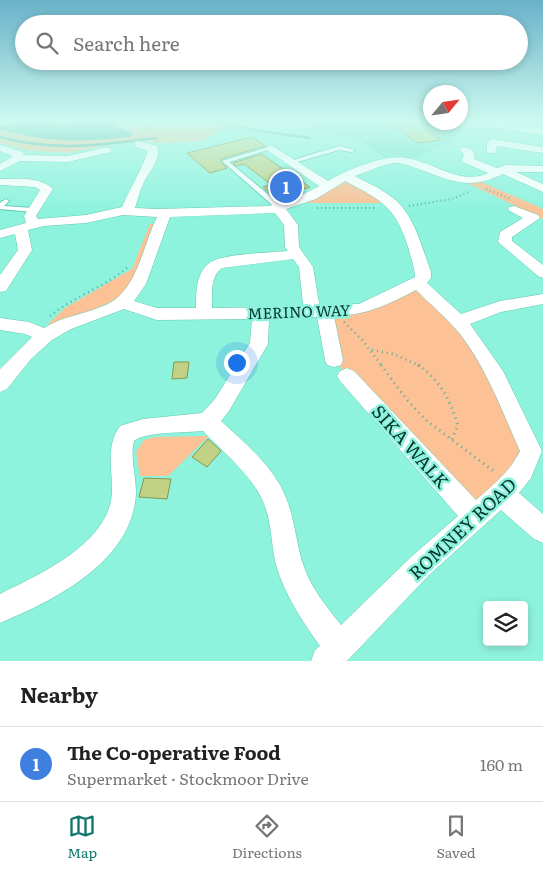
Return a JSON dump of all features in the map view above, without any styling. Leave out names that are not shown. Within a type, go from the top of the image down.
[{"type":"street","points":[[11,151],[19,154],[18,158]]},
{"type":"street","points":[[0,168],[18,158],[60,160],[103,151]]},
{"type":"street","points":[[127,211],[138,182],[147,169],[152,151]]},
{"type":"street","points":[[275,151],[328,187]]},
{"type":"street","points":[[455,161],[460,162],[466,155],[499,171],[543,188]]},
{"type":"street","points":[[0,234],[53,220],[86,219],[127,211],[165,213],[254,211],[278,208],[312,196],[345,176],[392,160],[407,161],[447,176],[476,184],[499,171],[543,170]]},
{"type":"street","points":[[345,176],[375,193],[396,208],[410,236],[422,272],[423,278],[418,282]]},
{"type":"street","points":[[0,287],[24,254],[30,216],[47,190],[46,187],[1,183]]},
{"type":"street","points":[[515,206],[533,218],[505,235],[505,242],[543,273]]},
{"type":"street","name":"SIKA WALK","points":[[278,208],[290,225],[292,247],[306,267],[311,304],[324,311],[341,368],[474,516]]},
{"type":"street","points":[[0,324],[40,333],[124,303],[134,292],[138,284],[165,213]]},
{"type":"street","points":[[204,314],[206,280],[211,269],[216,264],[235,260],[282,257],[296,254]]},
{"type":"street","name":"MERINO WAY","points":[[124,303],[157,314],[309,313],[359,309],[418,282]]},
{"type":"street","name":"ROMNEY ROAD","points":[[333,654],[420,566],[506,489],[523,470],[537,448],[483,354],[459,322],[418,282]]},
{"type":"street","points":[[459,322],[477,313],[506,304],[543,299]]},
{"type":"street","points":[[0,610],[85,561],[108,537],[122,508],[124,486],[122,440],[127,434],[148,426],[207,422],[222,405],[260,344],[261,313]]},
{"type":"street","points":[[0,384],[40,333]]},
{"type":"street","points":[[207,422],[255,470],[273,496],[282,517],[290,565],[301,593],[333,654]]},
{"type":"street","points":[[506,489],[543,530]]},
{"type":"lane","points":[[261,151],[225,161],[273,201],[278,208]]},
{"type":"lane","points":[[290,162],[329,151]]},
{"type":"lane","points":[[6,201],[1,206],[2,208],[33,210]]},
{"type":"path","points":[[376,151],[392,160]]},
{"type":"path","points":[[413,151],[419,154]]},
{"type":"path","points":[[316,208],[396,208],[452,199],[476,184],[515,206]]},
{"type":"path","points":[[40,333],[62,306],[120,274],[130,263]]},
{"type":"path","points":[[324,311],[360,336],[372,350],[407,401],[506,489]]},
{"type":"path","points":[[372,350],[384,350],[415,362],[440,385],[448,395],[458,426],[451,440]]},
{"type":"shaded area","points":[[38,151],[78,151],[67,153]]},
{"type":"shaded area","points":[[375,151],[431,151],[411,159],[386,158]]},
{"type":"shaded area","points":[[461,180],[477,180],[543,209],[543,219]]},
{"type":"shaded area","points":[[348,182],[386,203],[307,203]]},
{"type":"shaded area","points":[[150,224],[155,224],[129,289],[117,299],[97,308],[57,324],[48,324],[65,308],[132,269]]},
{"type":"shaded area","points":[[418,283],[459,322],[531,451],[474,516],[334,360],[325,312],[343,312]]},
{"type":"shaded area","points":[[209,436],[168,476],[140,476],[136,452],[144,440],[154,437]]},
{"type":"building","points":[[196,151],[249,151],[221,159],[221,162],[227,168],[210,173],[187,153]]},
{"type":"building","points":[[262,154],[310,187],[275,197],[263,187],[272,185],[244,164],[236,166],[233,163]]},
{"type":"building","points":[[174,362],[189,362],[187,378],[172,379]]},
{"type":"building","points":[[208,439],[221,451],[207,467],[192,457]]},
{"type":"building","points":[[144,478],[171,479],[167,499],[139,497]]},
{"type":"place","name":"The Co-operative Food","points":[[286,187]]}]
